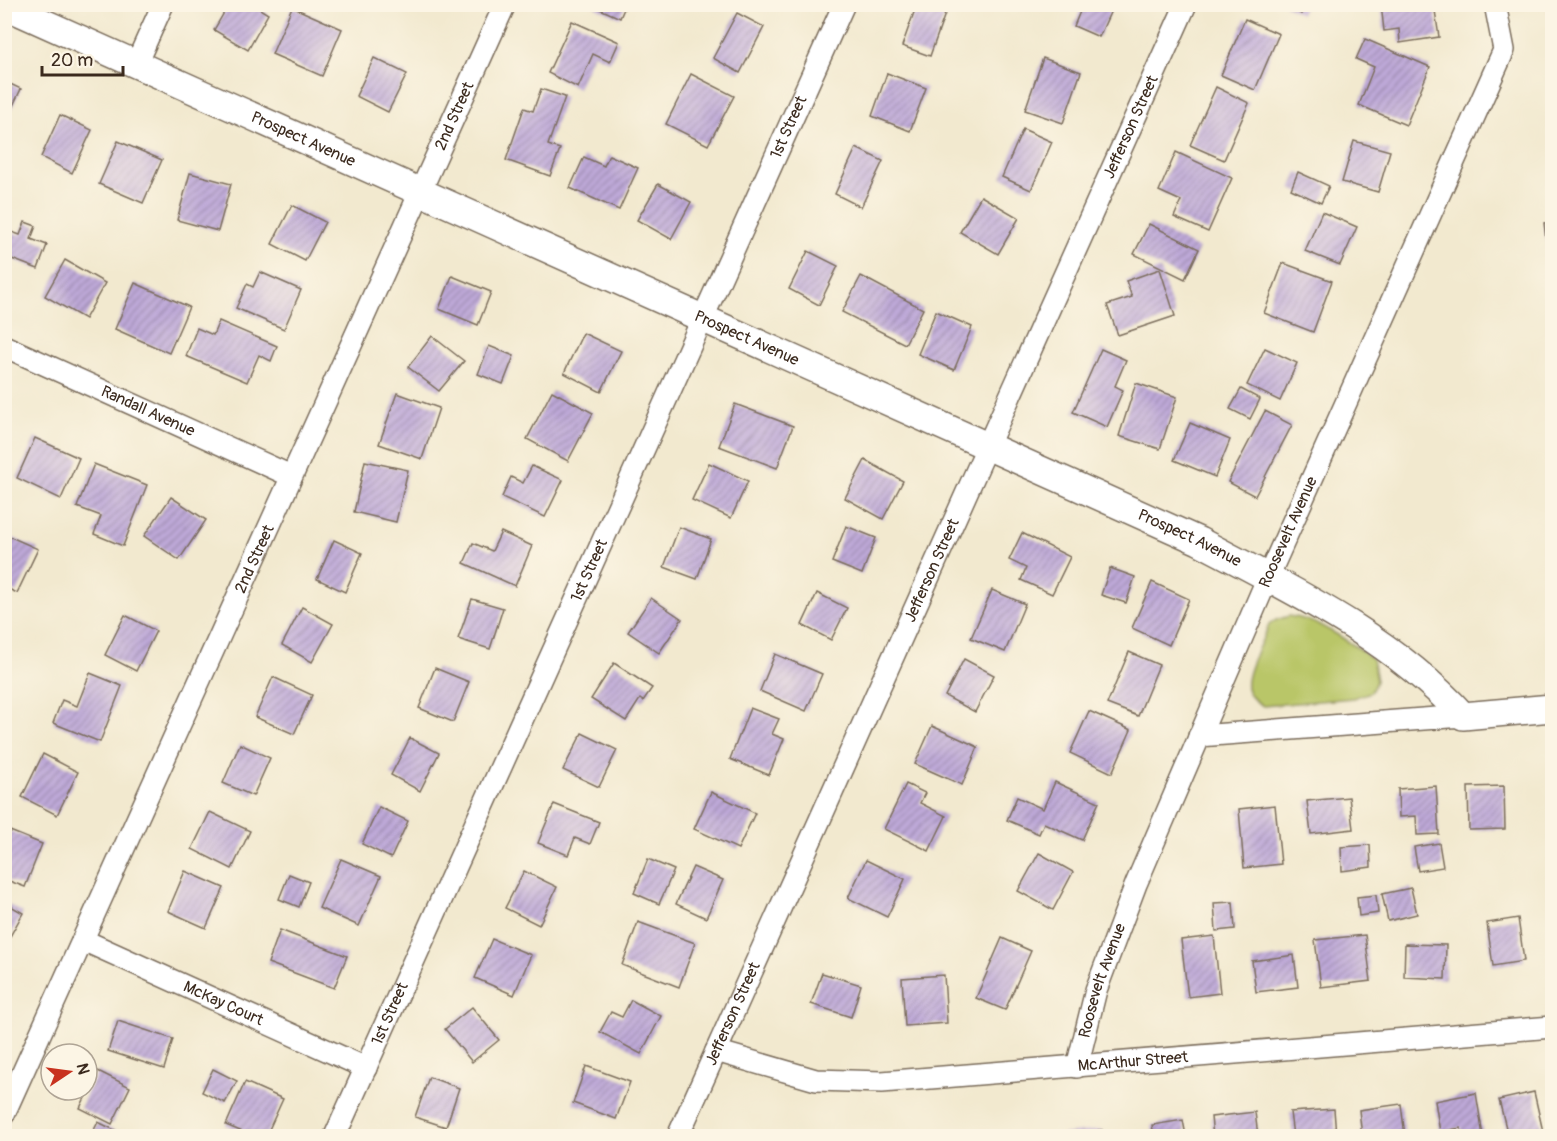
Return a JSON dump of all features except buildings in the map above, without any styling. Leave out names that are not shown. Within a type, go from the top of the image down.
[{"type":"street","points":[[136,64],[163,4]]},
{"type":"street","name":"2nd Street","points":[[4,1114],[505,4]]},
{"type":"street","name":"1st Street","points":[[335,1137],[844,4]]},
{"type":"street","name":"Jefferson Street","points":[[678,1137],[1186,4]]},
{"type":"street","name":"Roosevelt Avenue","points":[[1077,1067],[1100,980],[1136,884],[1268,577],[1504,50],[1495,4]]},
{"type":"street","name":"Prospect Avenue","points":[[4,5],[1199,541],[1268,577],[1387,647],[1463,716]]},
{"type":"street","name":"Randall Avenue","points":[[5,349],[291,476]]},
{"type":"street","points":[[1199,736],[1552,708],[1552,714]]},
{"type":"street","name":"McKay Court","points":[[83,940],[366,1068]]},
{"type":"street","name":"McArthur Street","points":[[716,1051],[816,1080],[882,1082],[1552,1027]]},
{"type":"green space","points":[[1289,616],[1322,626],[1372,659],[1376,681],[1371,692],[1353,698],[1263,706],[1253,698],[1248,691],[1247,682],[1255,656],[1269,625]]}]
